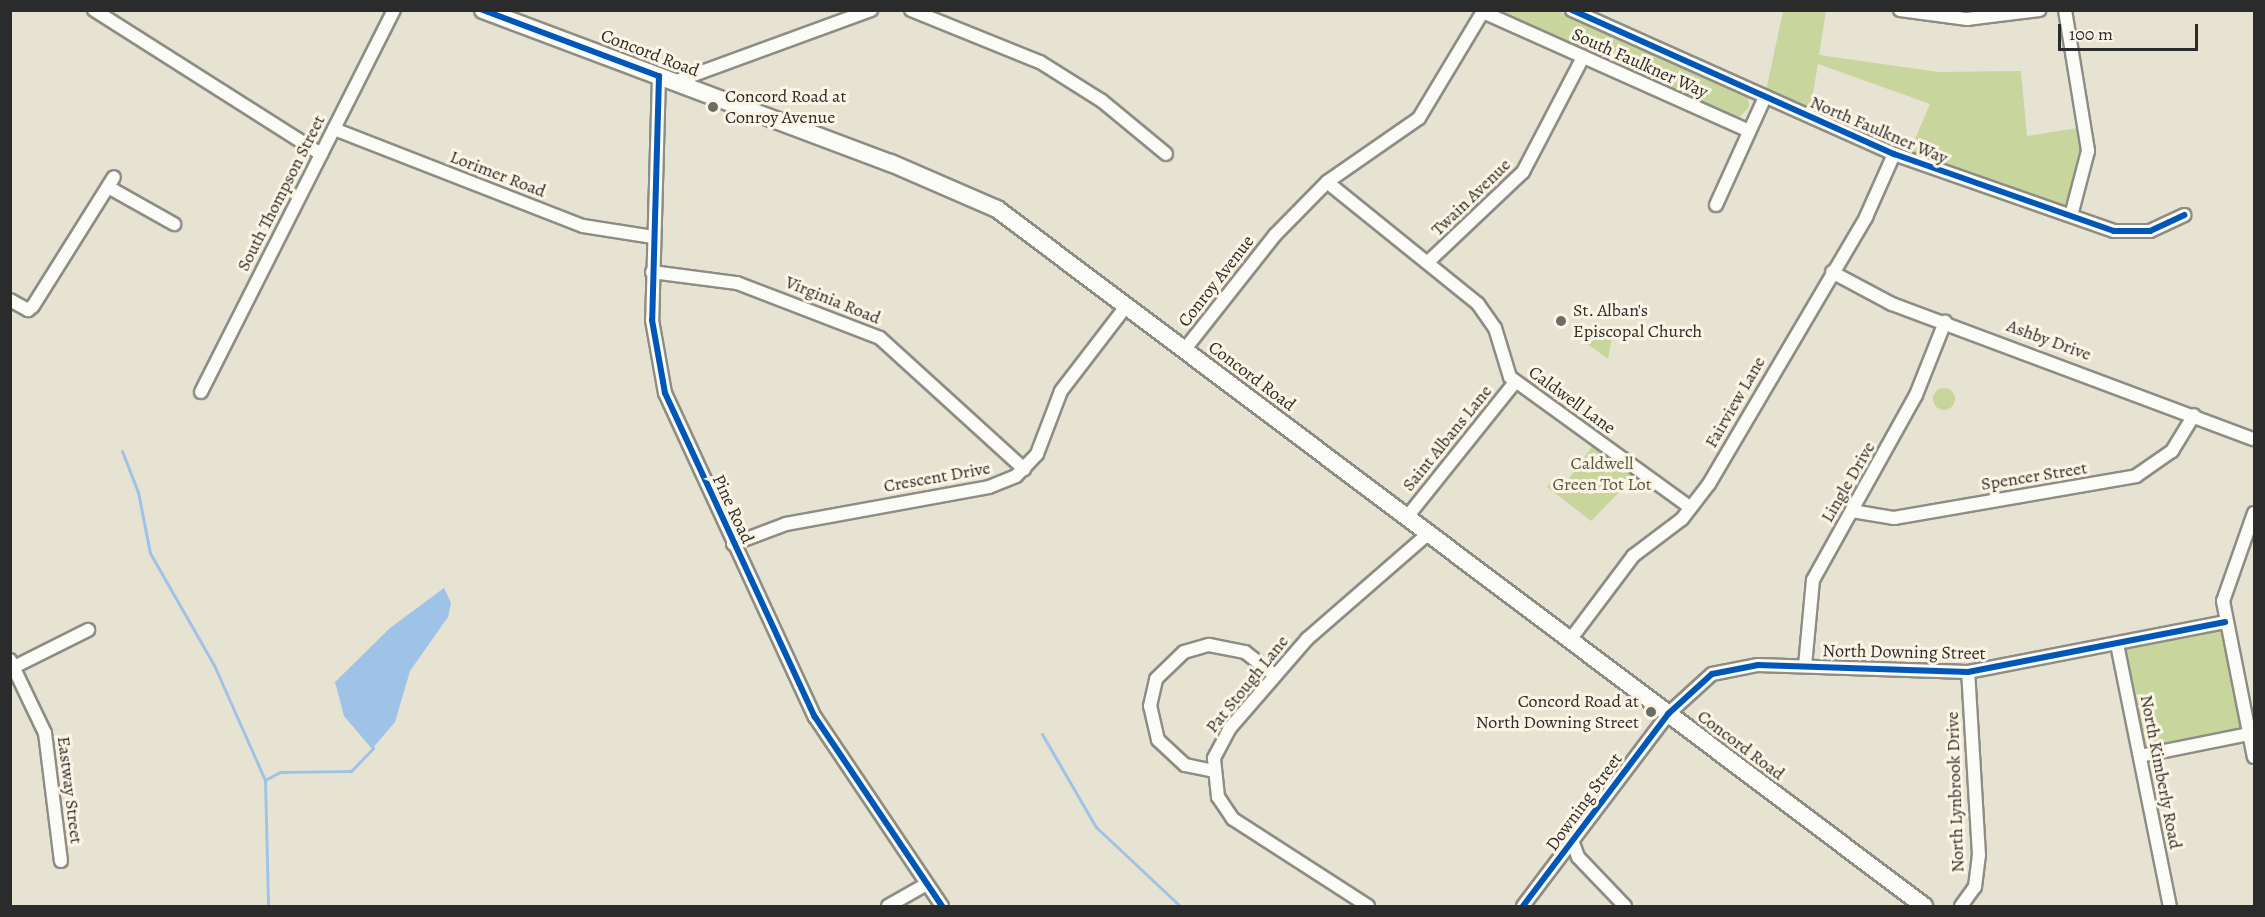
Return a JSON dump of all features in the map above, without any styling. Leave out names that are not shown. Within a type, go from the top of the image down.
[{"type":"main road","name":"Concord Road","points":[[483,10],[980,200],[1127,305],[1924,906]]},
{"type":"street","points":[[94,10],[321,154]]},
{"type":"street","name":"South Thompson Street","points":[[201,392],[394,10]]},
{"type":"street","points":[[666,79],[871,10]]},
{"type":"street","points":[[911,10],[1040,62],[1102,101],[1166,154]]},
{"type":"street","name":"North Faulkner Way","points":[[1572,10],[1893,154],[2071,216],[2135,234],[2184,215]]},
{"type":"street","points":[[1900,10],[1967,19],[2039,10]]},
{"type":"street","points":[[2065,10],[2088,151],[2071,216]]},
{"type":"street","points":[[1327,182],[1419,118],[1483,11]]},
{"type":"street","name":"South Faulkner Way","points":[[1483,11],[1749,131]]},
{"type":"street","name":"Twain Avenue","points":[[1428,262],[1523,172],[1583,57]]},
{"type":"street","name":"Pine Road","points":[[666,79],[652,272],[655,350],[665,393],[733,544],[820,726],[925,885],[942,906]]},
{"type":"street","points":[[1716,205],[1764,97]]},
{"type":"street","name":"Lorimer Road","points":[[334,129],[583,226],[653,237]]},
{"type":"street","name":"Fairview Lane","points":[[1570,640],[1633,556],[1691,508],[1866,217],[1893,154]]},
{"type":"street","points":[[10,300],[28,310],[111,182],[174,224]]},
{"type":"street","name":"Conroy Avenue","points":[[1185,349],[1275,235],[1327,182]]},
{"type":"street","name":"Caldwell Lane","points":[[1327,182],[1428,262],[1484,311],[1495,328],[1504,370],[1515,382],[1691,508]]},
{"type":"street","name":"Virginia Road","points":[[652,272],[737,283],[880,338],[1024,469]]},
{"type":"street","name":"Ashby Drive","points":[[1832,272],[1874,296],[2254,439]]},
{"type":"street","name":"Crescent Drive","points":[[733,544],[819,516],[989,487],[1024,469],[1040,449],[1061,392],[1127,305]]},
{"type":"street","name":"Lingle Drive","points":[[1805,666],[1813,580],[1916,395],[1945,322]]},
{"type":"street","name":"Saint Albans Lane","points":[[1407,517],[1515,382]]},
{"type":"street","name":"Spencer Street","points":[[1852,511],[1894,518],[2128,478],[2164,459],[2194,415]]},
{"type":"street","points":[[2254,513],[2226,589],[2225,622],[2251,733],[2254,757]]},
{"type":"street","name":"Pat Stough Lane","points":[[1368,906],[1233,819],[1218,797],[1214,771],[1223,737],[1274,675],[1329,618],[1429,533]]},
{"type":"street","name":"North Downing Street","points":[[1668,714],[1699,681],[1728,668],[1805,666],[1968,672],[2225,622]]},
{"type":"street","points":[[12,664],[88,630]]},
{"type":"street","name":"North Kimberly Road","points":[[2116,644],[2170,906]]},
{"type":"street","points":[[1214,771],[1185,765],[1158,740],[1150,706],[1156,679],[1184,652],[1209,645],[1245,652],[1274,675]]},
{"type":"street","name":"Eastway Street","points":[[12,664],[45,733],[61,861]]},
{"type":"street","name":"North Lynbrook Drive","points":[[1961,906],[1974,887],[1979,855],[1968,672]]},
{"type":"street","name":"Downing Street","points":[[1523,906],[1573,843],[1576,832],[1668,714]]},
{"type":"street","points":[[2140,756],[2251,733]]},
{"type":"street","points":[[1573,843],[1578,856],[1624,906]]},
{"type":"street","points":[[888,906],[925,885]]},
{"type":"green space","points":[[1496,11],[1558,11],[1748,95],[1749,107],[1737,120]]},
{"type":"green space","points":[[1783,11],[1826,11],[1819,55],[1939,72],[2021,71],[2027,136],[2084,127],[2070,215],[1907,158],[1930,104],[1818,64],[1809,116],[1765,96]]},
{"type":"green space","points":[[1586,326],[1597,333],[1613,332],[1608,359],[1578,337]]},
{"type":"green space","points":[[1944,388],[1952,391],[1955,399],[1952,407],[1944,410],[1936,407],[1933,399],[1936,391]]},
{"type":"green space","name":"Caldwell Green Tot Lot","points":[[1597,440],[1639,472],[1591,521],[1547,487],[1552,480],[1565,484]]},
{"type":"green space","points":[[2224,624],[2247,733],[2141,754],[2118,645]]},
{"type":"water","points":[[444,588],[451,603],[448,617],[410,671],[395,722],[372,749],[344,716],[335,682],[390,628]]},
{"type":"waterway","points":[[122,451],[138,492],[150,553],[214,665],[265,780],[268,906]]},
{"type":"waterway","points":[[1042,734],[1096,827],[1180,906]]},
{"type":"waterway","points":[[265,780],[280,772],[351,771],[373,748]]},
{"type":"cycle path","points":[[483,10],[659,76],[652,320],[665,393],[815,717],[942,906]]},
{"type":"cycle path","points":[[1572,10],[1894,154],[2114,231],[2150,231],[2184,215]]},
{"type":"cycle path","points":[[1523,906],[1668,714],[1712,674],[1758,665],[1968,672],[2225,622]]},
{"type":"place","name":"Concord Road at Conroy Avenue","points":[[713,107]]},
{"type":"place","name":"St. Alban's Episcopal Church","points":[[1561,321]]},
{"type":"place","name":"Concord Road at North Downing Street","points":[[1651,712]]}]
